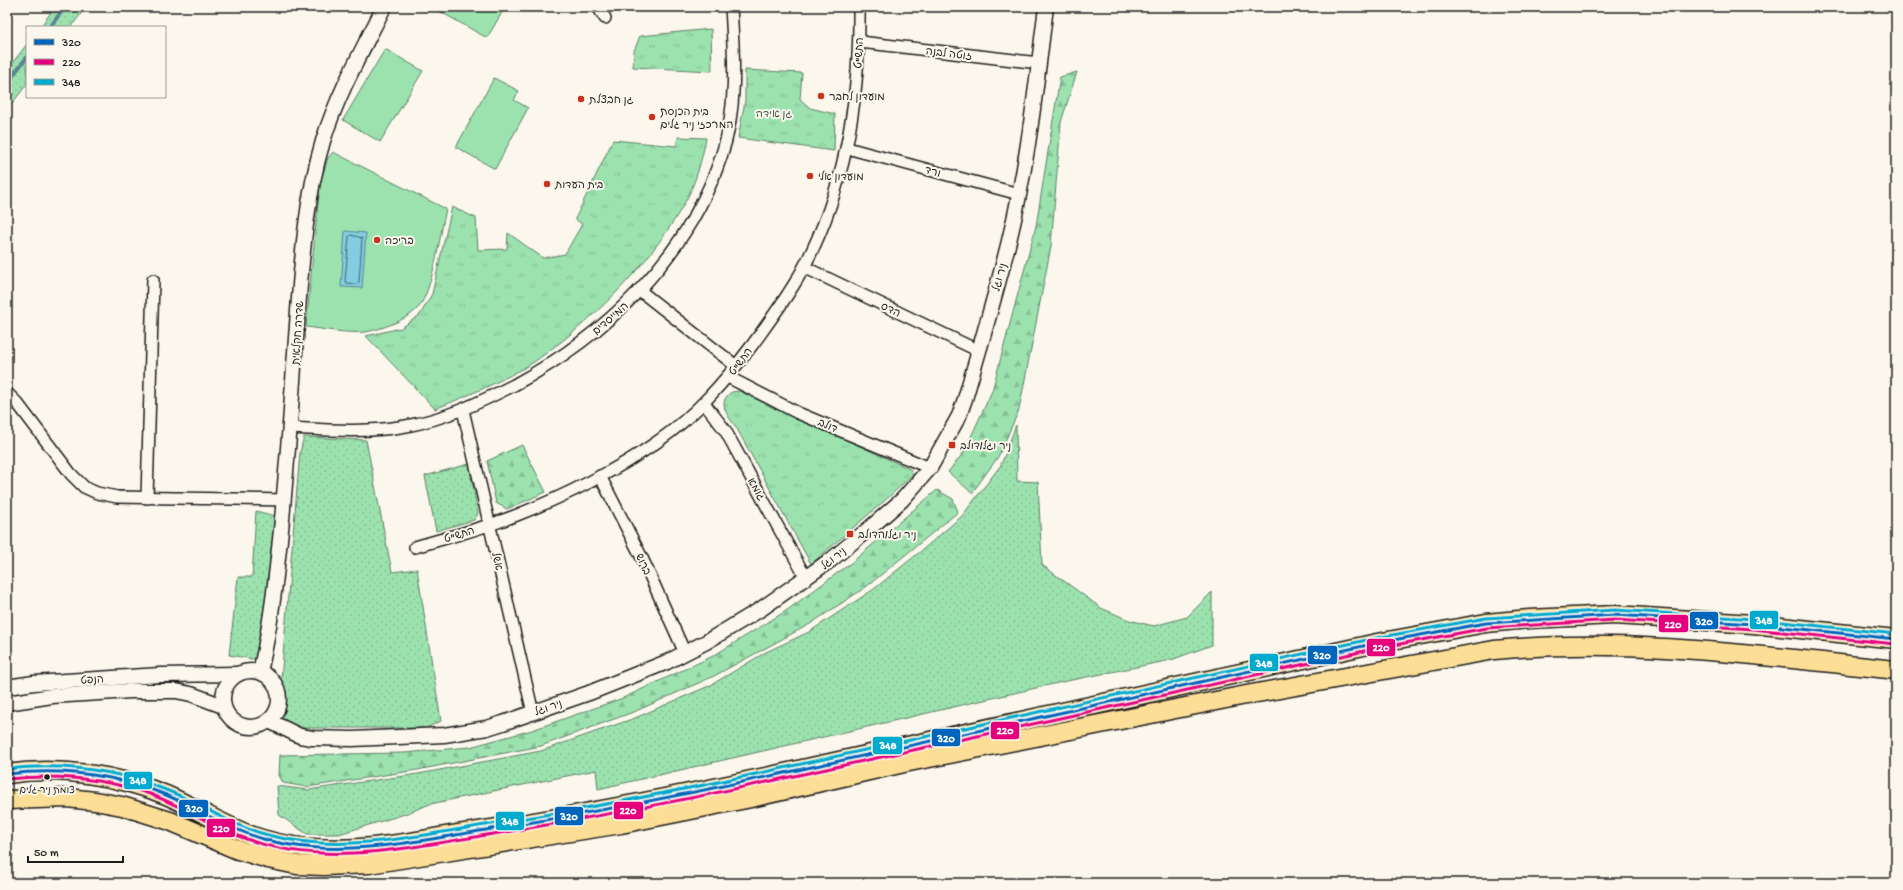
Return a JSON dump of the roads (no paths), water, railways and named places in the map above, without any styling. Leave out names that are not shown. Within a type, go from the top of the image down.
[{"type":"highway","points":[[7,774],[23,771],[99,776],[133,784],[167,795],[234,829],[264,840],[286,845],[325,849],[364,848],[532,823],[703,791],[1377,643],[1486,623],[1529,619],[1615,615],[1708,620],[1896,639]]},
{"type":"highway","points":[[7,800],[67,798],[102,802],[122,806],[170,821],[238,850],[268,859],[297,865],[317,866],[369,864],[621,824],[751,798],[904,763],[1246,695],[1494,650],[1534,646],[1684,648],[1896,670]]},
{"type":"highway","points":[[7,763],[20,764],[54,772]]},
{"type":"street","name":"שדרה חקלאית","points":[[260,672],[271,620],[284,500],[300,287],[306,228],[316,169],[329,123],[343,86],[384,7]]},
{"type":"street","points":[[598,7],[605,18]]},
{"type":"street","name":"המייסדים","points":[[290,428],[341,431],[404,426],[463,410],[532,375],[567,353],[602,326],[627,304],[669,254],[690,224],[707,191],[722,156],[730,122],[734,83],[731,7]]},
{"type":"street","name":"התש\"ט","points":[[415,547],[519,514],[600,476],[655,444],[681,425],[728,377],[784,302],[804,267],[826,219],[847,148],[860,42],[859,7]]},
{"type":"street","name":"ניר וגל","points":[[269,721],[300,736],[312,738],[406,738],[444,736],[487,728],[533,712],[630,677],[685,653],[734,626],[806,578],[871,527],[902,500],[930,468],[959,416],[979,351],[1008,246],[1019,194],[1033,109],[1046,7]]},
{"type":"street","name":"זוטה לבנה","points":[[860,42],[1039,64]]},
{"type":"street","name":"ורד","points":[[847,148],[1019,194]]},
{"type":"street","name":"הדס","points":[[804,267],[979,351]]},
{"type":"street","points":[[147,498],[152,280]]},
{"type":"street","points":[[639,290],[736,366]]},
{"type":"street","name":"דולב","points":[[728,377],[798,413],[930,468]]},
{"type":"street","points":[[7,393],[18,404],[71,474],[84,487],[97,493],[117,497],[284,500]]},
{"type":"street","name":"גומא","points":[[704,403],[725,430],[806,578]]},
{"type":"street","name":"אשל","points":[[463,410],[533,712]]},
{"type":"street","name":"ברוש","points":[[600,476],[642,558],[685,653]]},
{"type":"street","points":[[252,671],[260,672],[268,676],[278,690],[278,707],[275,715],[261,726],[251,728],[242,726],[234,722],[227,715],[223,706],[222,697],[225,688],[230,680],[238,674],[252,671]]},
{"type":"street","name":"הנפט","points":[[7,687],[34,683],[176,675],[238,674]]},
{"type":"street","points":[[176,675],[176,692]]},
{"type":"street","name":"הנפט","points":[[7,704],[52,696],[131,691],[176,692],[191,694],[223,706]]},
{"type":"water","points":[[345,231],[366,233],[362,288],[341,287]]},
{"type":"waterway","points":[[51,26],[65,7]]},
{"type":"waterway","points":[[7,83],[26,58]]},
{"type":"place","name":"מועדון לחבר","points":[[821,96]]},
{"type":"place","name":"גן חבצלת","points":[[581,99]]},
{"type":"place","name":"בית הכנסת המרכזי ניר גלים","points":[[652,117]]},
{"type":"place","name":"מועדון אלי","points":[[810,176]]},
{"type":"place","name":"בית העדות","points":[[547,184]]},
{"type":"place","name":"בריכה","points":[[377,240]]},
{"type":"place","name":"ניר וגל/דולב","points":[[952,445]]},
{"type":"place","name":"ניר וגל/הדולב","points":[[850,534]]},
{"type":"place","name":"צומת ניר גלים","points":[[47,777]]},
{"type":"park label","name":"גן אידה","points":[[774,113]]}]
